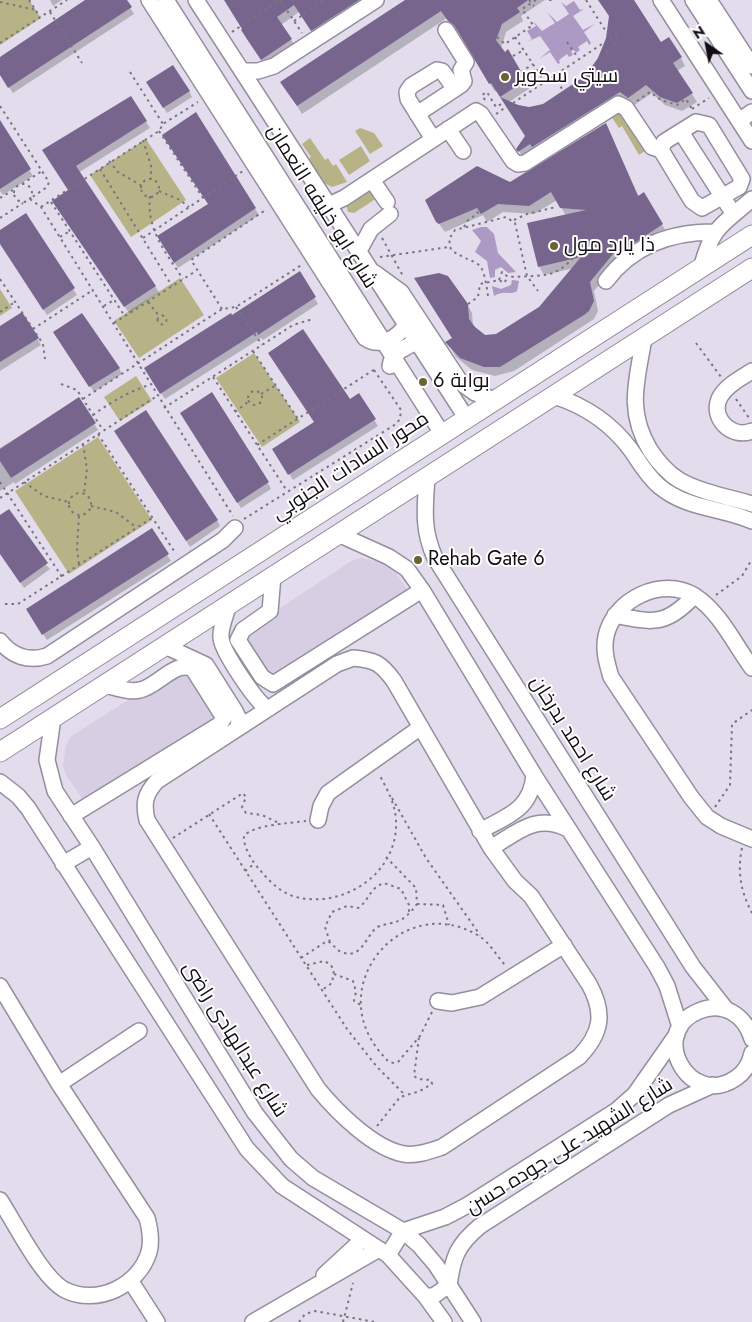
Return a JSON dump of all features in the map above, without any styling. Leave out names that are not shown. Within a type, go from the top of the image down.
[{"type":"main road","name":"محور السادات الجنوبي","points":[[0,719],[752,235]]},
{"type":"main road","points":[[0,752],[752,268]]},
{"type":"street","points":[[149,0],[365,338],[375,343],[383,342],[394,338],[406,325]]},
{"type":"street","name":"شارع ابو خليفه النعمان","points":[[196,0],[417,342],[423,342],[426,345],[469,417]]},
{"type":"street","points":[[242,71],[258,71],[274,66],[376,0]]},
{"type":"street","points":[[661,0],[752,141]]},
{"type":"street","points":[[693,0],[734,51],[752,66]]},
{"type":"street","points":[[709,0],[752,91]]},
{"type":"street","name":"شارع ابو خليفه النعمان","points":[[168,1],[393,358],[439,437]]},
{"type":"street","points":[[417,114],[463,83],[464,78],[460,70],[466,62],[446,30]]},
{"type":"street","points":[[433,139],[408,100],[407,92],[411,86],[434,71],[442,71],[455,89]]},
{"type":"street","points":[[329,205],[339,202],[473,112],[478,112],[494,132],[512,161],[520,165],[615,105],[621,104],[626,108],[652,147],[661,150],[694,205],[706,208],[739,187],[742,175],[710,125],[696,115],[681,132],[664,142],[661,150]]},
{"type":"street","points":[[738,121],[752,112]]},
{"type":"street","points":[[448,129],[464,152]]},
{"type":"street","points":[[681,132],[733,213]]},
{"type":"street","points":[[372,180],[388,208],[365,237],[365,262],[401,292],[461,383],[475,393],[496,400]]},
{"type":"street","points":[[700,269],[714,232],[733,213],[752,199]]},
{"type":"street","points":[[606,281],[623,262],[650,244],[688,233],[714,232]]},
{"type":"street","points":[[644,338],[635,393],[638,427],[652,453],[667,472],[680,480],[752,504]]},
{"type":"street","points":[[393,358],[404,348],[417,342]]},
{"type":"street","points":[[752,371],[723,393],[717,408],[718,416],[727,428],[742,434],[752,431]]},
{"type":"street","points":[[554,396],[570,400],[601,418],[620,437],[658,486],[687,504],[752,521]]},
{"type":"street","points":[[620,437],[638,427]]},
{"type":"street","points":[[638,462],[652,453]]},
{"type":"street","name":"شارع احمد بدرخان","points":[[427,478],[424,519],[426,539],[435,558],[687,959],[725,1008],[739,1016],[751,1033]]},
{"type":"street","points":[[0,641],[24,658],[35,660],[47,656],[228,537],[238,522]]},
{"type":"street","points":[[338,534],[389,557],[407,569],[422,590],[534,775],[657,967],[667,986],[678,1031],[675,1049],[678,1063],[687,1075],[699,1083],[713,1086]]},
{"type":"street","points":[[274,576],[270,610],[243,630],[238,640],[262,677],[273,684],[422,590]]},
{"type":"street","points":[[748,838],[721,826],[707,816],[691,797],[612,677],[605,656],[606,635],[615,615],[631,599],[651,590],[673,589],[699,600],[711,609],[752,668]]},
{"type":"street","points":[[615,615],[643,621],[663,620],[699,600]]},
{"type":"street","points":[[229,604],[221,634],[224,648],[256,698],[268,709]]},
{"type":"street","points":[[165,646],[201,662],[236,711],[239,719],[238,728]]},
{"type":"street","points":[[201,662],[224,648]]},
{"type":"street","points":[[353,658],[370,659],[384,667],[421,727],[480,831],[515,881],[530,896],[564,945],[597,998],[600,1014],[597,1030],[590,1045],[579,1057],[442,1147],[425,1153],[405,1154],[386,1148],[341,1114],[318,1089],[147,820],[144,806],[148,792],[157,781],[268,709],[337,664],[353,658]]},
{"type":"street","points":[[71,816],[218,724],[224,718],[193,669],[188,666],[181,667],[143,690],[133,691],[104,685]]},
{"type":"street","points":[[236,711],[256,698]]},
{"type":"street","name":"شارع عبدالهادى راضى","points":[[53,718],[47,760],[55,791],[92,847],[272,1137],[291,1159],[313,1178],[403,1231],[436,1265],[473,1322]]},
{"type":"street","points":[[318,820],[320,806],[328,793],[421,727]]},
{"type":"street","points":[[480,831],[518,809],[527,801],[533,789],[534,775]]},
{"type":"street","points":[[0,782],[18,796],[247,1149],[282,1186],[383,1252],[426,1297],[444,1322]]},
{"type":"street","points":[[0,795],[18,796]]},
{"type":"street","points":[[491,848],[528,825],[542,821],[555,822],[568,829]]},
{"type":"street","points":[[63,864],[92,847]]},
{"type":"street","points":[[438,1001],[452,1003],[473,1000],[564,945]]},
{"type":"street","points":[[0,986],[59,1084],[147,1218],[151,1235],[149,1252],[142,1268],[130,1280],[115,1290],[99,1295],[81,1295],[65,1289],[51,1279],[0,1200]]},
{"type":"street","name":"شارع الشهيد على جوده حسن","points":[[403,1231],[445,1217],[466,1206],[617,1110],[635,1094],[691,1014],[708,1007],[725,1008]]},
{"type":"street","points":[[59,1084],[139,1031]]},
{"type":"street","points":[[747,1075],[752,1053]]},
{"type":"street","name":"شارع الشهيد على جوده حسن","points":[[449,1285],[455,1252],[466,1237],[480,1226],[656,1113],[713,1086],[747,1075]]},
{"type":"street","points":[[253,1322],[315,1285],[383,1252],[403,1231]]},
{"type":"street","points":[[315,1285],[340,1258],[363,1239]]},
{"type":"street","points":[[130,1280],[157,1322]]},
{"type":"street","points":[[426,1297],[434,1296],[449,1285]]},
{"type":"path","points":[[29,0],[40,17]]},
{"type":"path","points":[[0,43],[68,0]]},
{"type":"path","points":[[221,39],[280,0],[294,21],[325,0]]},
{"type":"path","points":[[497,37],[505,44],[532,25],[522,9],[530,1],[536,0]]},
{"type":"path","points":[[586,0],[607,32]]},
{"type":"path","points":[[530,1],[534,6]]},
{"type":"path","points":[[0,2],[36,10]]},
{"type":"path","points":[[49,11],[82,63]]},
{"type":"path","points":[[619,73],[606,53],[616,46],[611,38],[621,32]]},
{"type":"path","points":[[516,37],[544,82]]},
{"type":"path","points":[[567,42],[578,59]]},
{"type":"path","points":[[513,102],[605,42]]},
{"type":"path","points":[[513,56],[524,50]]},
{"type":"path","points":[[521,72],[533,64]]},
{"type":"path","points":[[130,72],[163,124]]},
{"type":"path","points":[[553,76],[563,90]]},
{"type":"path","points":[[628,87],[632,94]]},
{"type":"path","points":[[486,102],[482,95],[487,92],[496,107],[503,103]]},
{"type":"path","points":[[639,99],[650,92],[661,100],[677,105],[686,99],[696,115],[707,100]]},
{"type":"path","points":[[41,207],[109,161],[159,131],[163,124],[209,95]]},
{"type":"path","points":[[0,106],[49,185],[0,217]]},
{"type":"path","points":[[490,108],[495,114],[506,107]]},
{"type":"path","points":[[159,131],[202,198]]},
{"type":"path","points":[[142,140],[151,166],[151,179]]},
{"type":"path","points":[[109,161],[124,176],[142,186],[144,193],[150,196]]},
{"type":"path","points":[[142,238],[253,164]]},
{"type":"path","points":[[99,169],[172,286]]},
{"type":"path","points":[[0,198],[42,171]]},
{"type":"path","points":[[142,186],[147,180],[151,179]]},
{"type":"path","points":[[151,179],[158,183],[158,191]]},
{"type":"path","points":[[22,184],[30,188],[30,198]]},
{"type":"path","points":[[14,189],[13,195],[16,200],[24,202]]},
{"type":"path","points":[[158,191],[180,200],[190,207]]},
{"type":"path","points":[[150,196],[158,191]]},
{"type":"path","points":[[150,196],[149,220],[153,231],[183,279]]},
{"type":"path","points":[[30,198],[41,207],[139,362],[164,408],[238,522],[396,424],[400,419],[401,410],[374,370]]},
{"type":"path","points":[[50,201],[124,316]]},
{"type":"path","points":[[222,309],[191,260],[277,202]]},
{"type":"path","points":[[488,296],[483,270],[478,263],[453,252],[449,247],[449,239],[452,232],[464,227],[506,217],[514,220],[527,214],[556,207]]},
{"type":"path","points":[[464,227],[478,213],[475,208]]},
{"type":"path","points":[[514,220],[527,276],[538,291]]},
{"type":"path","points":[[374,225],[406,281]]},
{"type":"path","points":[[60,237],[70,231]]},
{"type":"path","points":[[499,280],[502,272],[508,277],[553,274],[560,271],[588,242]]},
{"type":"path","points":[[365,262],[390,254],[449,247]]},
{"type":"path","points":[[82,399],[222,309],[236,307],[313,258]]},
{"type":"path","points":[[114,323],[197,270]]},
{"type":"path","points":[[468,304],[478,297],[480,284],[499,280],[504,283],[508,277]]},
{"type":"path","points":[[0,279],[43,344],[46,359]]},
{"type":"path","points":[[33,329],[93,290]]},
{"type":"path","points":[[104,306],[114,300]]},
{"type":"path","points":[[0,312],[16,302]]},
{"type":"path","points":[[148,302],[159,316]]},
{"type":"path","points":[[236,307],[262,345]]},
{"type":"path","points":[[164,408],[293,325],[313,319]]},
{"type":"path","points":[[253,351],[298,419]]},
{"type":"path","points":[[257,445],[393,358]]},
{"type":"path","points":[[212,377],[287,491]]},
{"type":"path","points":[[61,384],[77,390],[103,431]]},
{"type":"path","points":[[93,415],[113,401],[123,398],[130,391],[150,384]]},
{"type":"path","points":[[261,394],[276,385]]},
{"type":"path","points":[[235,412],[248,402],[247,399],[251,392],[258,391],[263,398],[259,405],[255,406],[248,402]]},
{"type":"path","points":[[0,498],[157,396]]},
{"type":"path","points":[[98,434],[183,565]]},
{"type":"path","points":[[83,444],[87,469],[84,493]]},
{"type":"path","points":[[0,482],[62,576]]},
{"type":"path","points":[[24,482],[44,496],[69,502]]},
{"type":"path","points":[[84,493],[88,496],[92,506],[84,515],[79,516],[71,511],[69,502],[74,494],[84,493]]},
{"type":"path","points":[[92,506],[116,512],[137,528]]},
{"type":"path","points":[[79,516],[77,548],[79,565]]},
{"type":"path","points":[[6,604],[18,604],[152,518]]},
{"type":"path","points":[[699,600],[742,576],[752,559]]},
{"type":"path","points":[[707,816],[730,785],[732,724],[752,710]]},
{"type":"path","points":[[373,760],[391,797],[426,858],[481,937],[514,976]]},
{"type":"path","points":[[162,844],[243,793],[246,796],[242,807],[246,813],[262,815],[281,824]]},
{"type":"path","points":[[318,820],[281,824],[245,834],[243,839],[254,864],[273,886],[295,896],[319,900],[343,896],[365,885],[382,867],[392,845],[396,821],[391,797]]},
{"type":"path","points":[[209,814],[347,1029],[377,1067],[405,1094]]},
{"type":"path","points":[[748,838],[739,862],[741,888],[752,913]]},
{"type":"path","points":[[386,858],[416,888],[417,904],[409,914],[397,923],[377,927],[361,949],[353,953],[345,954],[337,950],[330,942],[325,927],[332,912],[347,906],[358,908],[363,904],[369,892],[384,883],[401,889],[409,905],[409,914]]},
{"type":"path","points":[[245,871],[254,864]]},
{"type":"path","points":[[417,904],[443,905],[449,925]]},
{"type":"path","points":[[438,1001],[420,1036],[398,1062],[389,1062],[372,1042],[362,1018],[361,992],[368,966],[384,945],[405,930],[431,924],[449,925],[457,926],[481,937]]},
{"type":"path","points":[[301,958],[325,942],[330,942]]},
{"type":"path","points":[[306,966],[324,961],[330,964],[334,974],[332,984],[322,990]]},
{"type":"path","points":[[334,974],[353,981],[356,992],[354,1001],[361,1005]]},
{"type":"path","points":[[369,1136],[396,1101],[405,1094],[420,1091],[432,1084],[431,1080],[418,1079],[414,1076],[420,1036]]},
{"type":"path","points":[[344,1322],[353,1283]]},
{"type":"path","points":[[299,1322],[310,1312],[375,1322]]},
{"type":"shaded area","points":[[0,0],[29,0],[41,18],[0,45]]},
{"type":"shaded area","points":[[574,1],[580,10],[584,9],[573,16],[583,30],[595,24],[584,32],[591,43],[589,45],[587,41],[578,47],[580,50],[576,53],[574,50],[571,51],[573,55],[569,57],[567,54],[559,60],[560,63],[558,64],[550,52],[539,59],[550,50],[540,36],[527,42],[532,39],[527,31],[536,26],[533,21],[542,31],[555,23],[547,12],[557,22],[569,14],[561,2],[566,6]]},
{"type":"shaded area","points":[[619,109],[641,136],[637,139],[645,151],[639,155],[622,126],[619,128],[609,113]]},
{"type":"shaded area","points":[[360,128],[374,133],[383,146],[370,154],[355,131]]},
{"type":"shaded area","points":[[310,138],[325,160],[328,158],[333,166],[336,164],[347,182],[332,187],[322,182],[308,160],[311,157],[302,144]]},
{"type":"shaded area","points":[[146,139],[186,200],[131,237],[90,175]]},
{"type":"shaded area","points":[[361,146],[370,161],[349,175],[339,160]]},
{"type":"shaded area","points":[[371,188],[377,198],[354,213],[348,212],[346,204]]},
{"type":"shaded area","points":[[487,227],[494,234],[498,253],[516,272],[508,273],[501,267],[495,270],[495,277],[490,278],[487,261],[475,252],[481,241],[472,230]]},
{"type":"shaded area","points":[[180,278],[204,315],[139,358],[114,321]]},
{"type":"shaded area","points":[[512,280],[519,281],[517,291],[494,296],[492,286],[501,289],[511,285]]},
{"type":"shaded area","points":[[0,289],[12,308],[0,316]]},
{"type":"shaded area","points":[[254,353],[300,422],[262,447],[216,378]]},
{"type":"shaded area","points":[[136,376],[152,401],[120,421],[104,397]]},
{"type":"shaded area","points":[[98,437],[152,520],[69,574],[15,491]]},
{"type":"shaded area","points":[[361,558],[381,562],[394,571],[414,599],[274,689],[233,639],[353,560]]},
{"type":"shaded area","points":[[195,666],[230,708],[89,809],[66,775],[63,766],[66,745],[70,737],[142,691]]},
{"type":"building","points":[[85,0],[127,0],[132,7],[8,88],[0,75],[0,57]]},
{"type":"building","points":[[224,0],[359,0],[311,31],[294,5],[277,17],[292,39],[261,60]]},
{"type":"building","points":[[405,0],[528,0],[517,8],[520,12],[502,24],[496,40],[505,52],[508,49],[526,80],[500,97],[518,105],[529,107],[543,104],[585,76],[598,58],[606,38],[609,16],[598,0],[634,0],[661,42],[669,37],[682,57],[673,63],[693,93],[677,103],[660,97],[646,85],[628,98],[620,92],[532,147],[530,144],[518,152],[516,149],[525,136],[491,83],[489,84],[454,25],[448,21],[441,11],[297,106],[280,82]]},
{"type":"building","points":[[173,65],[190,91],[163,108],[146,82]]},
{"type":"building","points":[[131,96],[147,121],[76,166],[156,286],[124,307],[52,201],[68,190],[42,150]]},
{"type":"building","points":[[196,112],[256,208],[174,263],[157,236],[208,204],[162,135]]},
{"type":"building","points":[[0,120],[31,169],[0,189]]},
{"type":"building","name":"ذا يارد مول","points":[[606,123],[638,196],[644,192],[663,224],[621,252],[618,248],[590,282],[594,301],[589,311],[584,315],[500,367],[484,367],[460,358],[445,342],[452,338],[414,278],[439,273],[448,276],[468,304],[469,319],[475,327],[485,335],[496,334],[539,307],[581,257],[538,267],[527,223],[586,210],[560,208],[551,192],[529,206],[498,204],[481,214],[477,208],[439,224],[436,222],[425,200],[477,166],[510,182]]},
{"type":"building","points":[[26,213],[75,288],[43,310],[0,244],[0,230]]},
{"type":"building","points":[[300,271],[316,297],[258,335],[257,332],[160,394],[144,368]]},
{"type":"building","points":[[22,312],[39,338],[0,362],[0,326]]},
{"type":"building","points":[[82,313],[120,368],[89,387],[53,332]]},
{"type":"building","points":[[303,329],[350,399],[359,393],[376,419],[288,475],[272,449],[314,422],[268,353]]},
{"type":"building","points":[[212,392],[269,482],[237,503],[180,413]]},
{"type":"building","points":[[79,397],[96,423],[11,478],[0,461],[0,449]]},
{"type":"building","points":[[146,410],[218,520],[186,541],[114,431]]},
{"type":"building","points":[[9,509],[48,563],[20,583],[0,554],[0,515]]},
{"type":"building","points":[[152,528],[169,554],[42,635],[26,609]]},
{"type":"place","name":"سيتي سكوير","points":[[505,77]]},
{"type":"place","name":"ذا يارد مول","points":[[554,246]]},
{"type":"place","name":"بوابة 6","points":[[423,382]]},
{"type":"place","name":"Rehab Gate 6","points":[[418,560]]}]
